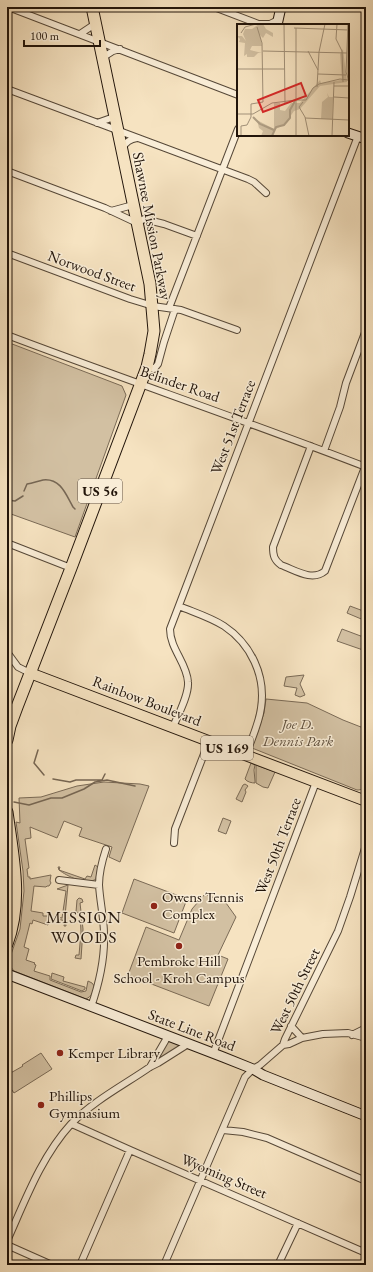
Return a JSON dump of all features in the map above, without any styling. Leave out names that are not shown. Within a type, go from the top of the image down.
[{"type":"highway","name":"Shawnee Mission Parkway","points":[[7,739],[17,707],[147,367],[154,331],[150,284],[92,7]]},
{"type":"highway","points":[[7,812],[16,881],[16,900],[14,920],[7,944]]},
{"type":"main road","name":"Rainbow Boulevard","points":[[30,673],[366,801]]},
{"type":"street","points":[[8,7],[237,95]]},
{"type":"street","points":[[214,7],[257,24]]},
{"type":"street","points":[[278,23],[281,7]]},
{"type":"street","points":[[80,34],[95,24]]},
{"type":"street","points":[[102,58],[113,51],[120,49]]},
{"type":"street","points":[[7,89],[222,169],[254,182],[266,193]]},
{"type":"street","points":[[97,122],[114,117]]},
{"type":"street","points":[[147,367],[154,369],[158,364],[172,309],[196,236],[237,131]]},
{"type":"street","points":[[349,133],[362,138]]},
{"type":"street","points":[[121,149],[127,142],[137,138]]},
{"type":"street","name":"West 51st Terrace","points":[[173,727],[186,694],[188,683],[184,667],[170,637],[170,629],[249,422],[362,138]]},
{"type":"street","points":[[7,171],[111,211],[137,223],[144,219],[164,224],[196,236]]},
{"type":"street","points":[[111,211],[133,205]]},
{"type":"street","name":"Norwood Street","points":[[7,253],[130,300],[153,306],[184,311],[238,330]]},
{"type":"street","points":[[324,451],[340,407],[346,383],[366,330]]},
{"type":"street","name":"Belinder Road","points":[[7,335],[121,378],[141,383],[249,422],[366,467]]},
{"type":"street","points":[[311,446],[273,547],[274,556],[277,562],[294,570],[312,576],[320,575],[325,571],[366,467]]},
{"type":"street","points":[[7,543],[71,568]]},
{"type":"street","points":[[179,606],[217,622],[229,630],[241,640],[254,660],[261,682],[262,702],[259,718],[246,755]]},
{"type":"street","points":[[7,652],[18,666],[30,673]]},
{"type":"street","points":[[174,843],[175,829],[209,741]]},
{"type":"street","name":"West 50th Terrace","points":[[213,1054],[316,782]]},
{"type":"street","name":"West 50th Street","points":[[164,1265],[246,1077],[253,1069],[260,1065],[283,1045],[338,931],[366,845]]},
{"type":"street","points":[[91,1007],[99,981],[104,937],[103,914],[99,885],[106,849]]},
{"type":"street","points":[[59,880],[99,885]]},
{"type":"street","name":"State Line Road","points":[[7,974],[253,1069],[263,1075],[366,1116]]},
{"type":"street","points":[[291,1026],[302,1038]]},
{"type":"street","points":[[352,1035],[366,1028]]},
{"type":"street","points":[[283,1045],[302,1038],[323,1034],[348,1033],[366,1038]]},
{"type":"street","points":[[150,1067],[168,1036]]},
{"type":"street","points":[[7,1241],[26,1197],[42,1166],[55,1144],[72,1124],[90,1108],[150,1067],[188,1044]]},
{"type":"street","name":"Wyoming Street","points":[[72,1124],[366,1252]]},
{"type":"street","points":[[223,1130],[243,1132],[267,1138],[366,1181]]},
{"type":"street","points":[[80,1265],[130,1150]]},
{"type":"street","points":[[278,1265],[298,1222]]},
{"type":"street","points":[[7,1245],[52,1265]]},
{"type":"green space","points":[[7,342],[122,386],[126,395],[75,537],[11,514],[7,510]]},
{"type":"green space","points":[[350,606],[366,612],[366,621],[347,613]]},
{"type":"green space","points":[[342,629],[366,638],[366,647],[363,650],[337,641]]},
{"type":"green space","points":[[304,675],[300,684],[305,695],[300,697],[295,695],[297,688],[284,686],[286,677]]},
{"type":"green space","name":"Joe D. Dennis Park","points":[[266,699],[307,703],[366,729],[366,776],[362,789],[357,790],[252,748],[264,713]]},
{"type":"green space","points":[[251,763],[255,765],[255,783],[248,782],[245,779]]},
{"type":"green space","points":[[256,765],[275,772],[268,788],[256,783]]},
{"type":"green space","points":[[104,782],[149,786],[120,862],[109,857],[112,847],[79,836],[82,828],[64,821],[57,838],[30,827],[31,838],[25,839],[29,868],[27,869],[28,877],[30,877],[30,879],[51,875],[51,883],[49,886],[34,886],[31,911],[43,913],[43,916],[50,916],[48,925],[33,920],[32,924],[30,923],[24,947],[29,949],[26,960],[35,963],[34,964],[36,965],[34,971],[50,976],[50,980],[81,992],[86,991],[88,981],[92,983],[95,987],[91,995],[86,999],[14,971],[10,966],[9,960],[20,929],[24,891],[23,871],[16,822],[20,823],[19,798],[41,797],[77,786]]},
{"type":"green space","points":[[245,784],[248,786],[245,790],[246,792],[242,802],[236,799],[243,785]]},
{"type":"green space","points":[[223,818],[231,821],[226,834],[218,831]]},
{"type":"green space","points":[[95,865],[98,867],[96,879],[92,881],[82,881],[59,870],[85,879],[87,876],[91,877]]},
{"type":"green space","name":"Owens Tennis Complex","points":[[134,879],[187,899],[174,933],[122,913]]},
{"type":"green space","points":[[68,885],[65,916],[66,926],[64,926],[65,921],[58,919],[57,917],[62,918],[66,891],[57,889]]},
{"type":"green space","points":[[205,894],[226,903],[236,917],[218,955],[228,959],[209,1006],[128,975],[146,927],[179,940],[192,909]]},
{"type":"green space","points":[[79,898],[82,899],[83,902],[80,903],[83,929],[81,959],[75,958],[76,955],[79,955],[81,932],[80,913],[76,912],[77,900]]},
{"type":"green space","points":[[52,973],[64,977],[63,981],[85,987],[85,989],[82,991],[51,979]]},
{"type":"green space","points":[[170,1040],[181,1044],[181,1046],[157,1061],[168,1041]]},
{"type":"green space","points":[[41,1053],[52,1069],[14,1093],[7,1083],[7,1075]]},
{"type":"waterway","points":[[24,491],[27,484],[49,480],[59,484],[75,509]]},
{"type":"waterway","points":[[7,500],[15,501],[23,496]]},
{"type":"waterway","points":[[38,750],[34,763],[44,775]]},
{"type":"waterway","points":[[53,779],[70,782],[76,780],[102,780],[105,774]]},
{"type":"waterway","points":[[14,802],[29,805],[51,798],[62,798],[84,789],[95,782],[107,780],[135,786]]},
{"type":"place","name":"Owens Tennis Complex","points":[[154,906]]},
{"type":"place","name":"Pembroke Hill School - Kroh Campus","points":[[179,946]]},
{"type":"place","name":"Kemper Library","points":[[60,1053]]},
{"type":"place","name":"Phillips Gymnasium","points":[[41,1105]]},
{"type":"district","name":"MISSION WOODS","points":[[84,927]]}]
